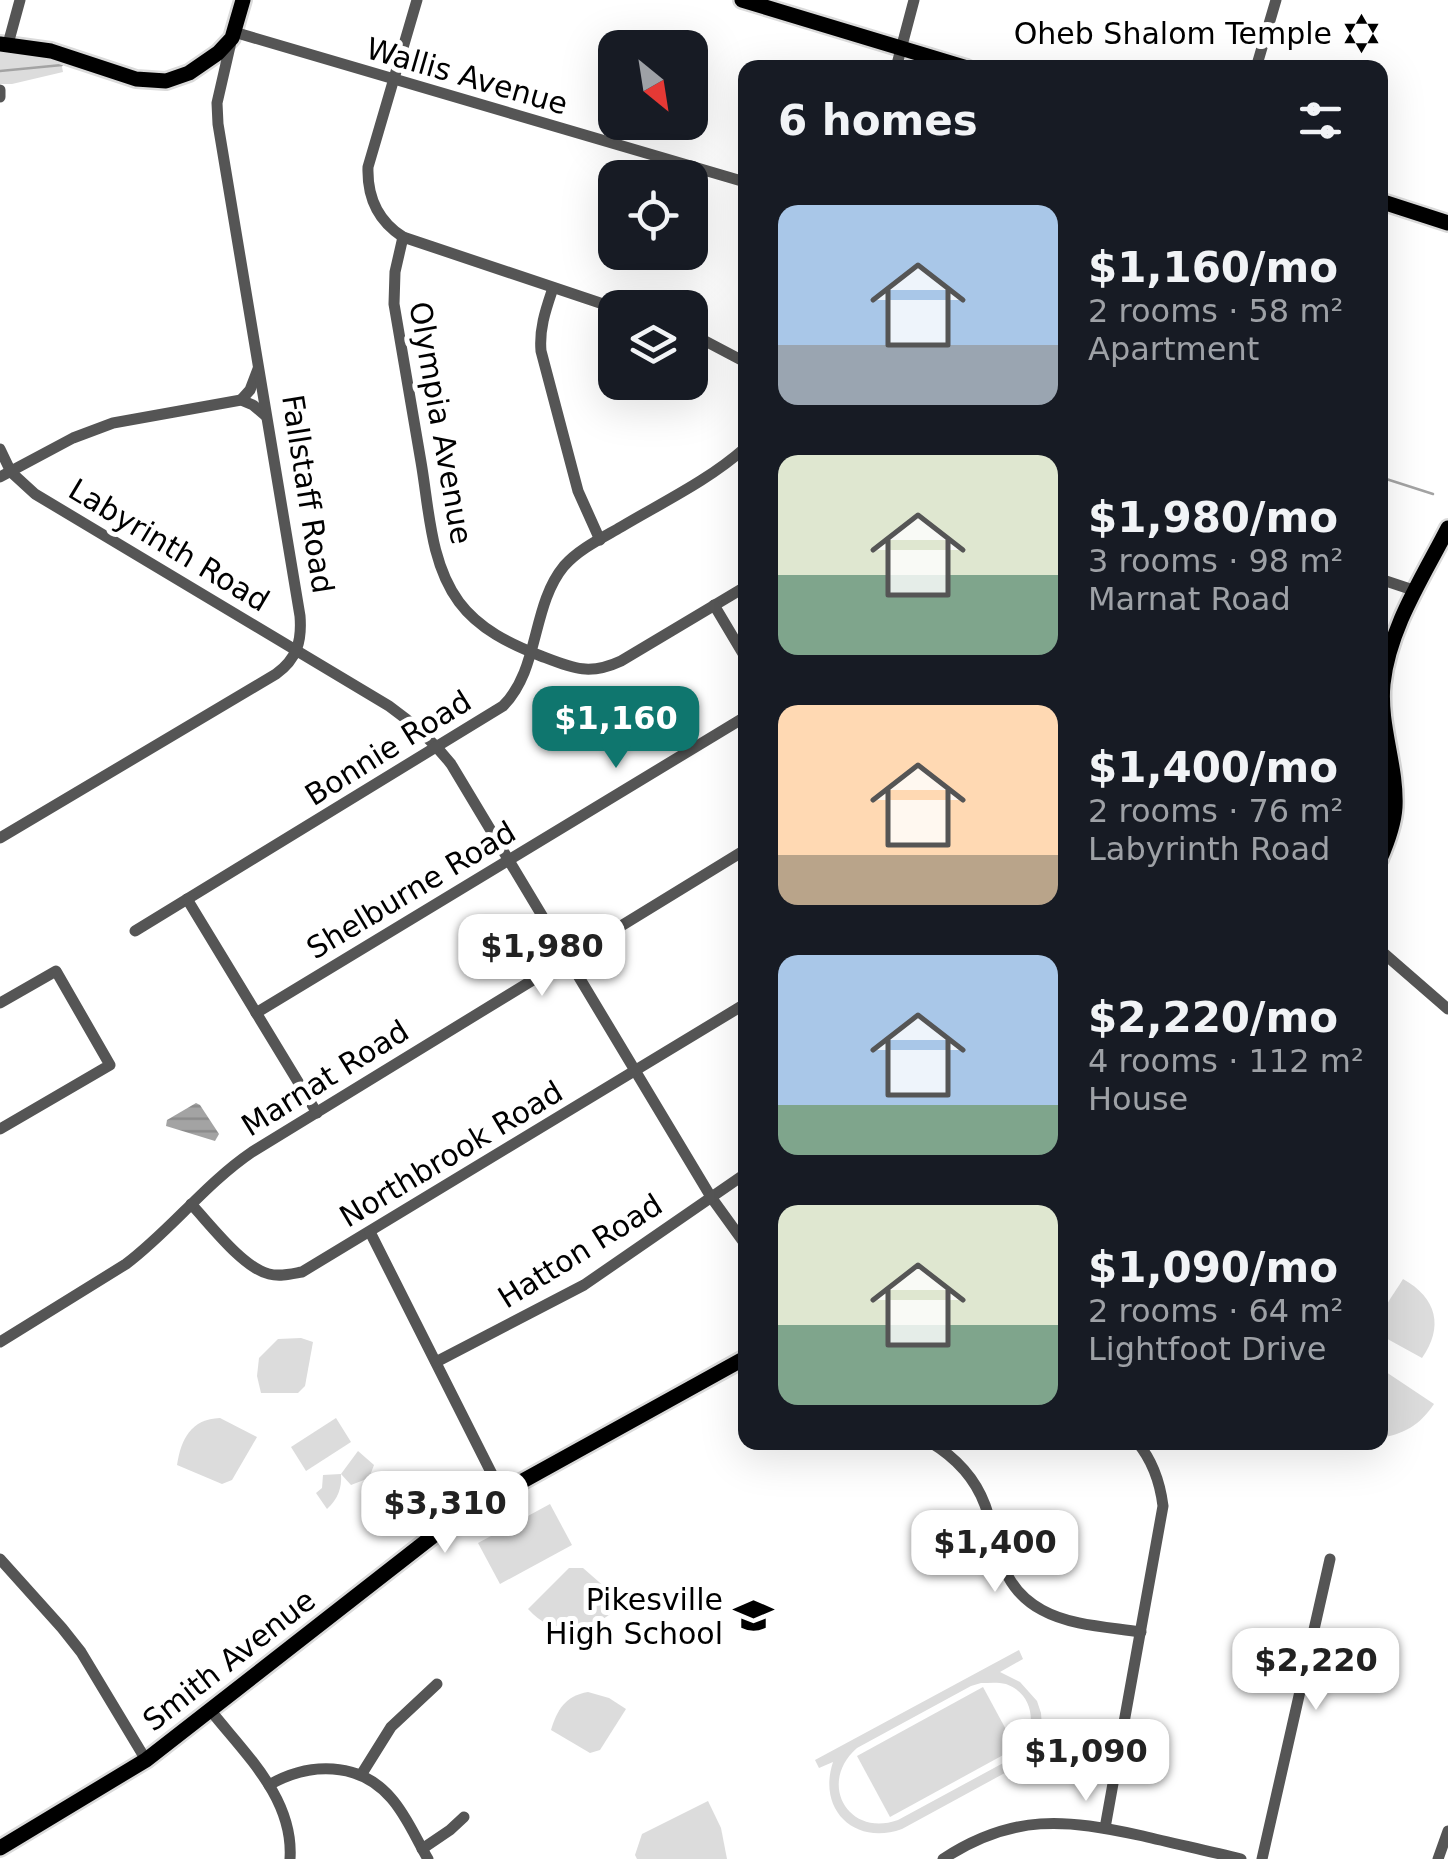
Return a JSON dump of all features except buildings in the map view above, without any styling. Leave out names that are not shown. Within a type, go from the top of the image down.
[{"type":"main road","name":"Fallstaff Road","points":[[233,35],[243,0]]},
{"type":"main road","points":[[743,0],[943,60]]},
{"type":"main road","points":[[4,44],[51,51],[136,80],[156,82],[198,68],[233,35]]},
{"type":"main road","points":[[1388,206],[1448,223]]},
{"type":"main road","points":[[1388,660],[1391,646],[1448,528]]},
{"type":"main road","points":[[1388,755],[1395,807],[1388,838]]},
{"type":"main road","name":"Smith Avenue","points":[[0,1848],[146,1760],[433,1536],[501,1492],[738,1362]]},
{"type":"street","points":[[4,44],[20,0]]},
{"type":"street","points":[[418,0],[371,156],[368,179],[380,216],[404,237],[598,303]]},
{"type":"street","points":[[898,60],[914,0]]},
{"type":"street","points":[[1258,60],[1276,0]]},
{"type":"street","name":"Wallis Avenue","points":[[233,35],[738,180]]},
{"type":"street","name":"Fallstaff Road","points":[[233,35],[219,92],[218,116],[300,616],[297,650]]},
{"type":"street","name":"Olympia Avenue","points":[[404,237],[395,272],[394,304],[439,561],[450,589],[467,612],[491,631],[531,652],[576,669],[601,669],[738,591]]},
{"type":"street","points":[[553,288],[542,322],[541,351],[578,491],[600,540]]},
{"type":"street","points":[[708,342],[738,358]]},
{"type":"street","points":[[241,400],[250,390],[258,367]]},
{"type":"street","points":[[6,474],[73,438],[114,423],[241,400],[267,416]]},
{"type":"street","name":"Labyrinth Road","points":[[0,449],[6,474],[35,494],[390,706],[438,748],[452,764],[635,1072],[738,1234]]},
{"type":"street","name":"Bonnie Road","points":[[135,931],[503,706],[521,681],[548,596],[558,575],[573,558],[738,456]]},
{"type":"street","points":[[1388,582],[1416,591]]},
{"type":"street","points":[[714,605],[738,644]]},
{"type":"street","points":[[0,838],[276,674],[297,650]]},
{"type":"street","name":"Shelburne Road","points":[[256,1013],[738,720]]},
{"type":"street","name":"Marnat Road","points":[[0,1342],[126,1264],[232,1166],[738,854]]},
{"type":"street","points":[[187,899],[317,1113]]},
{"type":"street","points":[[1388,957],[1448,1009]]},
{"type":"street","points":[[0,1003],[56,971],[110,1065],[0,1128]]},
{"type":"street","name":"Northbrook Road","points":[[190,1204],[259,1270],[268,1274],[302,1272],[738,1008]]},
{"type":"street","name":"Hatton Road","points":[[436,1362],[572,1292],[738,1179]]},
{"type":"street","points":[[370,1232],[501,1492]]},
{"type":"street","points":[[941,1450],[971,1479],[985,1506],[1001,1564],[1014,1586],[1030,1602],[1065,1619],[1141,1632]]},
{"type":"street","points":[[1105,1828],[1162,1506],[1153,1468],[1142,1450]]},
{"type":"street","points":[[1262,1859],[1330,1558]]},
{"type":"street","points":[[0,1560],[80,1652],[146,1760]]},
{"type":"street","points":[[362,1776],[392,1726],[437,1684]]},
{"type":"street","points":[[211,1711],[269,1785],[284,1811],[290,1859]]},
{"type":"street","points":[[269,1785],[293,1772],[322,1767],[362,1776],[394,1801],[425,1854],[464,1817]]},
{"type":"street","points":[[944,1859],[972,1842],[1011,1828],[1053,1822],[1080,1823],[1242,1859]]},
{"type":"street","points":[[1438,1859],[1448,1831]]},
{"type":"shaded area","points":[[0,50],[61,62],[63,72],[0,84]]},
{"type":"shaded area","points":[[196,1103],[219,1134],[215,1141],[166,1126],[167,1120]]},
{"type":"shaded area","points":[[1403,1279],[1430,1304],[1435,1324],[1422,1358],[1388,1339],[1390,1299]]},
{"type":"shaded area","points":[[278,1339],[313,1342],[305,1386],[298,1393],[261,1393],[257,1376],[259,1358]]},
{"type":"shaded area","points":[[1388,1373],[1434,1404],[1423,1418],[1388,1436]]},
{"type":"shaded area","points":[[220,1418],[257,1437],[232,1480],[222,1484],[177,1465],[189,1432],[202,1422]]},
{"type":"shaded area","points":[[336,1418],[351,1442],[306,1471],[291,1447]]},
{"type":"shaded area","points":[[358,1451],[374,1465],[369,1478],[351,1485],[341,1474]]},
{"type":"shaded area","points":[[341,1474],[338,1493],[327,1509],[316,1493],[322,1488],[323,1475]]},
{"type":"shaded area","points":[[550,1504],[572,1545],[500,1584],[478,1543]]},
{"type":"shaded area","points":[[569,1568],[583,1568],[623,1603],[600,1621],[576,1629],[551,1626],[540,1619],[528,1609]]},
{"type":"shaded area","points":[[1019,1650],[1023,1659],[1000,1672],[1020,1682],[1037,1701],[1042,1727],[1033,1752],[1014,1768],[902,1829],[869,1832],[844,1820],[830,1795],[833,1762],[819,1768],[815,1760]],"holes":[[[1006,1684],[1024,1697],[1029,1706],[1031,1726],[1018,1755],[898,1820],[880,1824],[853,1814],[839,1791],[845,1762],[857,1748],[971,1686]]]},
{"type":"shaded area","points":[[983,1687],[1016,1748],[890,1817],[857,1756]]},
{"type":"shaded area","points":[[588,1692],[609,1698],[626,1709],[600,1750],[590,1753],[551,1730],[563,1705]]},
{"type":"shaded area","points":[[708,1801],[721,1828],[727,1859],[637,1859],[642,1834]]},
{"type":"waterway","points":[[0,71],[62,65]]},
{"type":"waterway","points":[[1388,480],[1433,494]]},
{"type":"place","name":"Oheb Shalom Temple","points":[[1362,33]]},
{"type":"place","name":"Pikesville High School","points":[[753,1616]]}]
